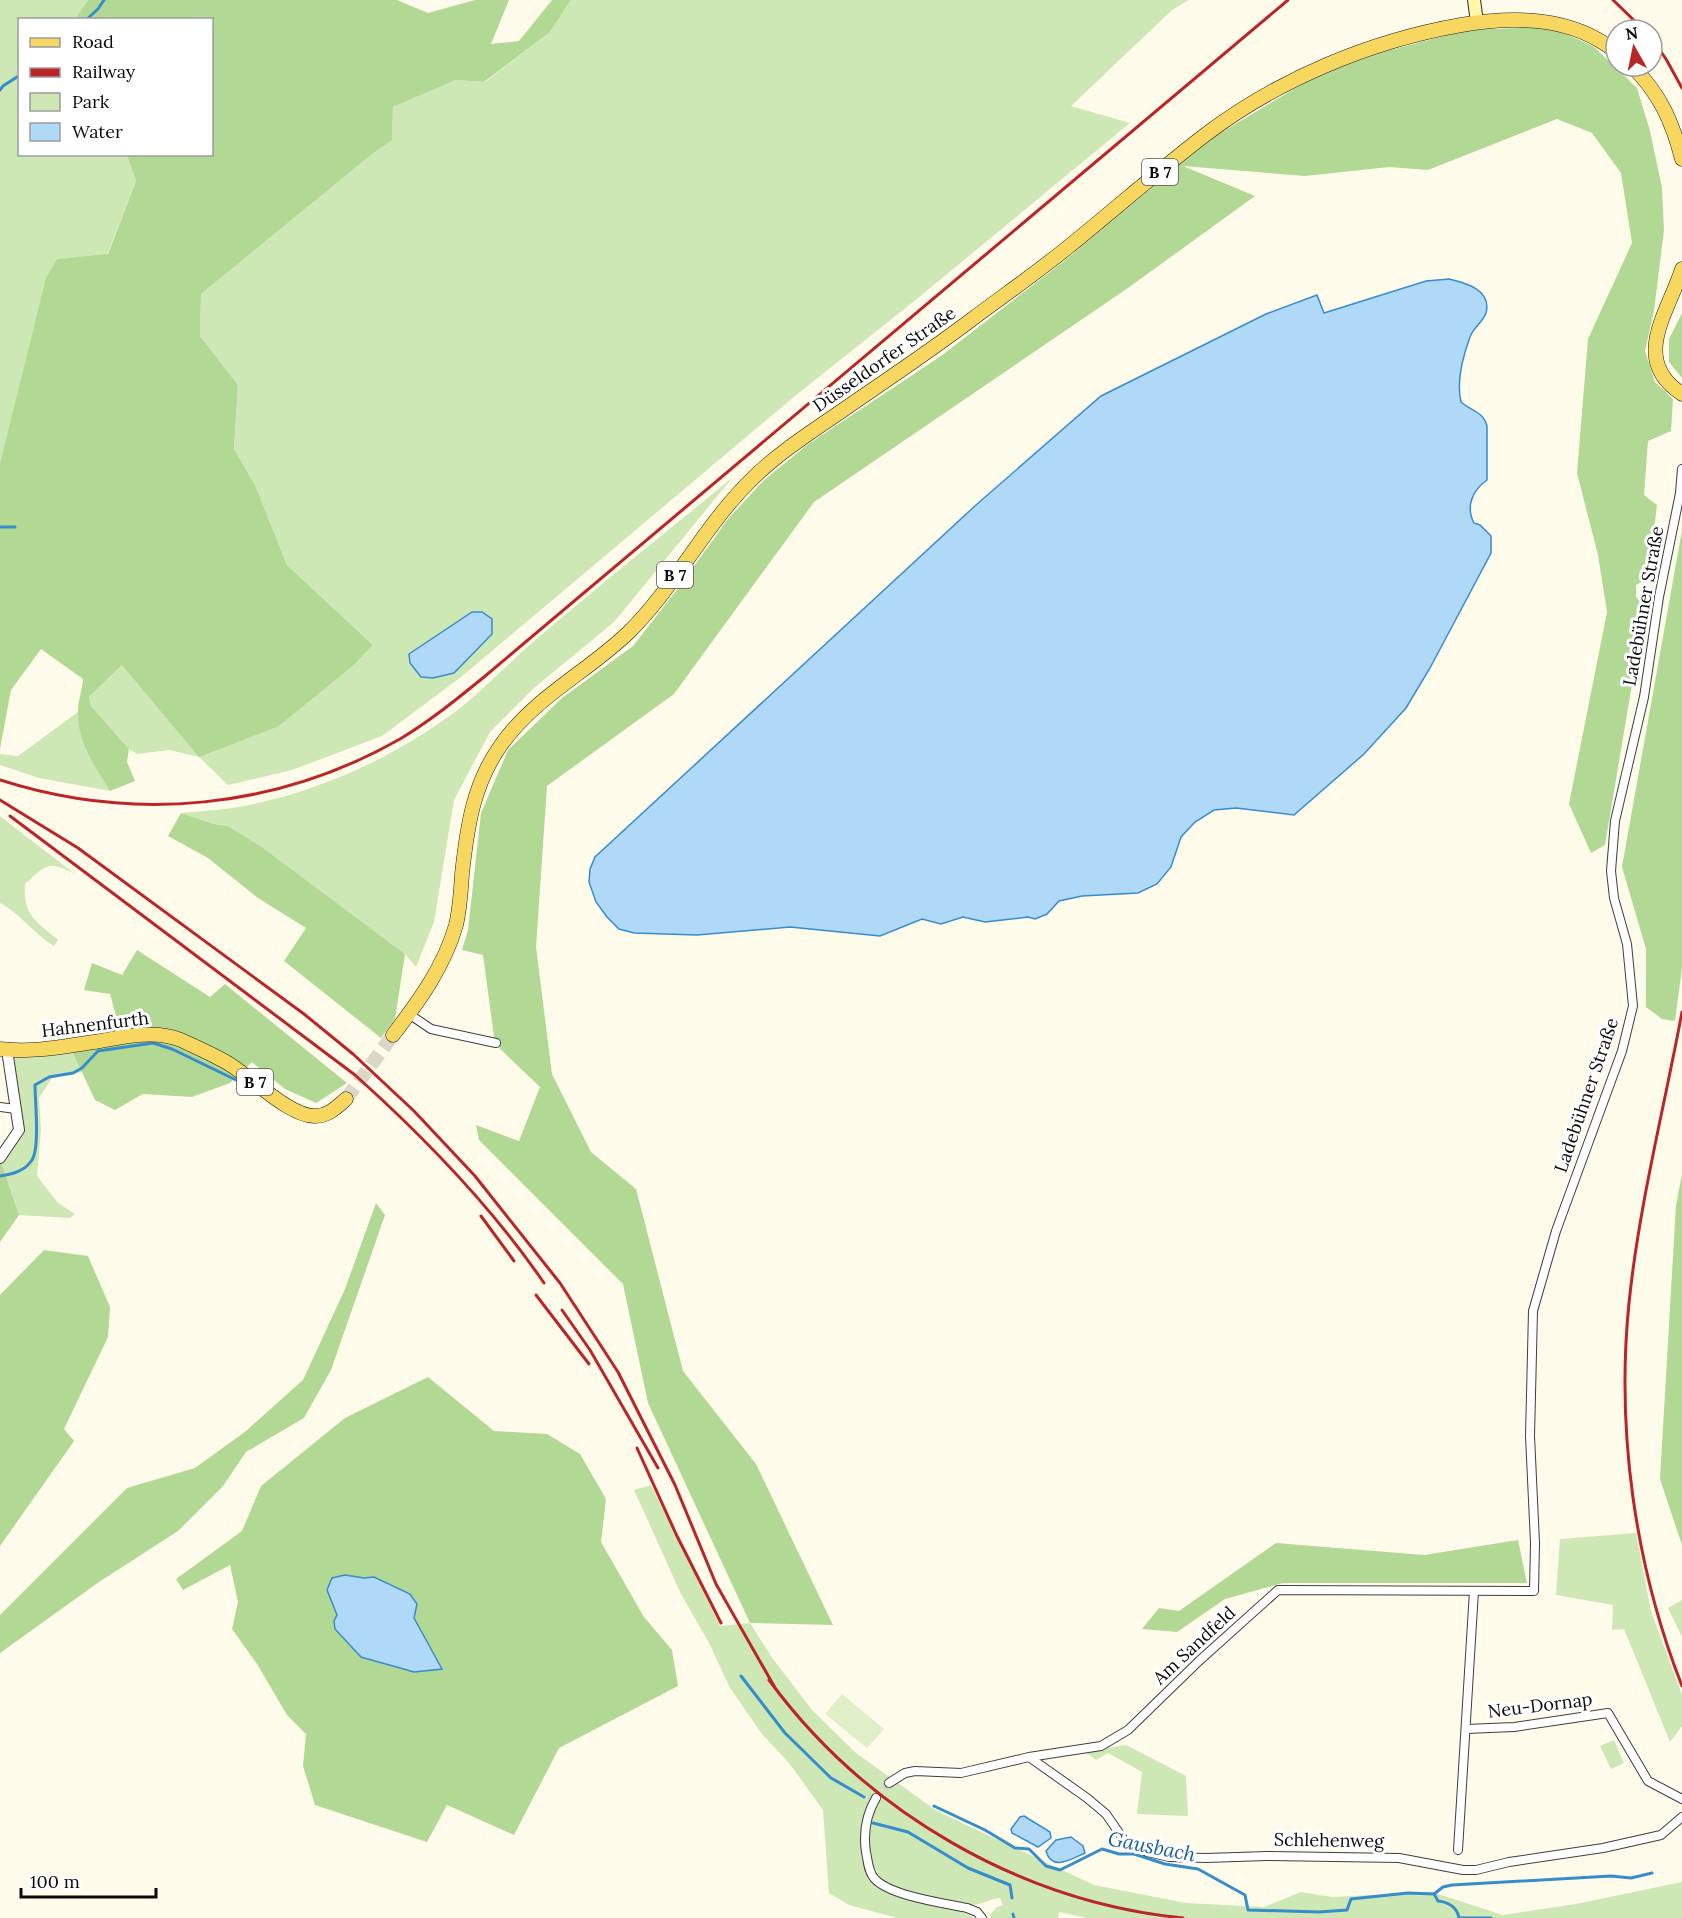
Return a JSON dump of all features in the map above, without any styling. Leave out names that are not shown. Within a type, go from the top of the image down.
[{"type":"main road","points":[[1474,0],[1477,22]]},
{"type":"main road","name":"Düsseldorfer Straße","points":[[393,1035],[443,961],[460,906],[471,811],[486,771],[498,748],[536,705],[597,659],[640,621],[714,521],[753,478],[798,441],[931,350],[1064,250],[1208,133],[1259,100],[1321,68],[1376,46],[1477,22],[1518,19],[1553,24],[1588,34],[1604,42]]},
{"type":"main road","points":[[1642,78],[1666,110],[1682,159]]},
{"type":"main road","points":[[1682,269],[1658,332],[1655,347],[1657,364],[1663,378],[1682,394]]},
{"type":"main road","name":"Hahnenfurth","points":[[3,1049],[61,1047],[135,1035],[159,1034],[178,1039],[228,1062],[298,1114],[315,1116],[332,1111],[346,1099]]},
{"type":"street","name":"Ladebühner Straße","points":[[1534,1591],[1535,1543],[1530,1436],[1533,1311],[1556,1231],[1622,1051],[1633,1006],[1627,944],[1614,898],[1611,871],[1615,821],[1644,697],[1659,597],[1680,493],[1682,469]]},
{"type":"street","points":[[409,1014],[431,1029],[496,1043]]},
{"type":"street","points":[[0,1158],[20,1130],[3,1049]]},
{"type":"street","points":[[0,1107],[16,1109]]},
{"type":"street","name":"Am Sandfeld","points":[[889,1783],[905,1773],[915,1771],[961,1773],[1029,1757],[1101,1746],[1128,1730],[1199,1661],[1278,1590],[1534,1591]]},
{"type":"street","name":"Neu-Dornap","points":[[1458,1850],[1474,1592]]},
{"type":"street","name":"Neu-Dornap","points":[[1466,1729],[1514,1727],[1608,1713],[1648,1781],[1682,1799]]},
{"type":"street","name":"Schlehenweg","points":[[1029,1757],[1106,1814],[1126,1843],[1169,1857],[1400,1858],[1463,1870],[1476,1870],[1509,1862],[1603,1848],[1661,1835],[1682,1816]]},
{"type":"street","points":[[876,1798],[866,1819],[865,1832],[869,1868],[873,1877],[891,1891],[967,1908],[977,1912],[982,1918]]},
{"type":"green space","points":[[0,0],[88,0],[76,18],[18,18],[18,156],[127,156],[136,181],[107,255],[57,259],[47,278],[0,463]]},
{"type":"green space","points":[[88,0],[397,0],[428,13],[475,0],[509,0],[491,44],[519,41],[552,0],[571,0],[550,32],[484,82],[456,80],[393,107],[392,140],[201,294],[200,336],[238,385],[234,449],[255,485],[287,565],[373,645],[353,666],[279,726],[199,757],[122,665],[89,697],[91,706],[129,749],[127,762],[135,781],[110,791],[89,756],[81,737],[78,712],[83,679],[41,649],[11,690],[0,749],[0,463],[46,278],[57,259],[108,254],[136,181],[127,156],[213,156],[213,18],[76,18]]},
{"type":"green space","points":[[571,0],[1189,0],[1172,10],[1071,106],[1130,123],[795,396],[461,677],[382,736],[292,770],[228,785],[199,757],[169,750],[137,754],[129,749],[91,706],[89,697],[122,665],[279,726],[353,666],[373,645],[287,565],[255,485],[234,449],[238,385],[200,336],[201,294],[392,140],[393,107],[456,80],[485,82],[550,32]]},
{"type":"green space","points":[[1550,27],[1593,46],[1604,56],[1604,78],[1627,78],[1637,88],[1650,131],[1662,188],[1664,230],[1654,311],[1645,351],[1655,382],[1673,399],[1671,431],[1648,441],[1644,495],[1657,505],[1648,578],[1636,585],[1636,597],[1645,607],[1605,845],[1591,853],[1569,804],[1607,612],[1598,555],[1577,473],[1588,339],[1632,243],[1621,173],[1592,133],[1557,119],[1428,170],[1389,167],[1305,176],[1183,166],[1255,196],[1128,288],[814,502],[674,694],[547,786],[536,947],[552,1074],[591,1152],[636,1189],[683,1371],[756,1464],[833,1625],[750,1623],[648,1403],[623,1284],[479,1140],[476,1125],[519,1141],[540,1087],[495,1044],[483,955],[462,950],[468,930],[481,813],[508,750],[562,698],[633,646],[728,519],[763,481],[807,445],[941,356],[1064,261],[1212,138],[1314,77],[1379,53],[1467,30]]},
{"type":"green space","points":[[1682,313],[1682,378],[1669,362],[1669,339]]},
{"type":"green space","points":[[733,477],[614,622],[534,688],[490,732],[454,800],[434,922],[416,967],[405,954],[262,847],[228,826],[214,824],[181,813],[273,800],[328,782],[381,758],[431,729],[466,703],[529,645]]},
{"type":"green space","points":[[1682,530],[1682,968],[1675,1021],[1662,1019],[1646,1007],[1646,949],[1622,867]]},
{"type":"green space","points":[[78,712],[84,744],[93,764],[110,791],[39,778],[0,765],[0,754],[18,756]]},
{"type":"green space","points":[[181,813],[214,824],[228,826],[262,847],[405,954],[395,1019],[381,1038],[284,961],[306,928],[258,898],[208,858],[168,836]]},
{"type":"green space","points":[[0,816],[75,874],[58,867],[47,867],[25,884],[26,904],[29,911],[37,922],[58,940],[54,946],[0,903]]},
{"type":"green space","points":[[137,950],[210,997],[225,984],[347,1083],[316,1103],[285,1089],[252,1062],[230,1083],[192,1097],[143,1094],[115,1110],[95,1100],[71,1049],[119,1027],[110,994],[84,990],[92,963],[122,975]]},
{"type":"green space","points":[[71,1049],[82,1072],[52,1078],[39,1098],[41,1130],[37,1176],[58,1203],[75,1214],[70,1218],[19,1215],[0,1159],[20,1121],[10,1053]]},
{"type":"green space","points":[[0,1159],[19,1215],[0,1242]]},
{"type":"green space","points":[[1682,1174],[1682,1545],[1660,1479],[1676,1205]]},
{"type":"green space","points":[[376,1203],[385,1215],[331,1370],[304,1418],[246,1452],[223,1486],[178,1531],[99,1582],[0,1653],[0,1615],[127,1488],[195,1468],[246,1431],[303,1380],[345,1289]]},
{"type":"green space","points":[[44,1250],[88,1256],[110,1307],[108,1337],[64,1429],[74,1441],[0,1546],[0,1295]]},
{"type":"green space","points":[[428,1377],[494,1431],[547,1434],[580,1454],[606,1499],[601,1542],[644,1617],[672,1650],[678,1686],[559,1748],[514,1835],[447,1805],[427,1842],[315,1805],[303,1766],[306,1734],[287,1715],[257,1664],[232,1629],[238,1602],[230,1565],[183,1590],[176,1579],[242,1531],[261,1486],[345,1418]]},
{"type":"green space","points":[[651,1485],[720,1626],[750,1623],[773,1659],[813,1711],[856,1753],[937,1811],[1094,1885],[1186,1903],[1264,1907],[1301,1892],[1332,1897],[1432,1892],[1503,1915],[1576,1904],[1682,1882],[1682,1918],[1087,1918],[1059,1912],[1058,1918],[991,1918],[990,1915],[997,1907],[1003,1905],[1000,1898],[970,1905],[896,1889],[882,1880],[870,1860],[865,1866],[871,1880],[881,1890],[912,1901],[946,1907],[974,1918],[897,1918],[849,1905],[829,1893],[823,1810],[789,1763],[762,1734],[730,1688],[709,1643],[681,1594],[634,1490]]},
{"type":"green space","points":[[1636,1533],[1651,1611],[1682,1695],[1682,1726],[1670,1742],[1624,1629],[1612,1630],[1613,1605],[1556,1595],[1560,1539]]},
{"type":"green space","points":[[1518,1540],[1527,1583],[1283,1583],[1225,1599],[1177,1632],[1142,1629],[1159,1608],[1179,1611],[1276,1543],[1424,1555]]},
{"type":"green space","points":[[1682,1600],[1682,1637],[1668,1608]]},
{"type":"green space","points":[[842,1694],[884,1729],[867,1748],[825,1714]]},
{"type":"green space","points":[[1614,1740],[1624,1763],[1611,1769],[1600,1746]]},
{"type":"green space","points":[[1126,1745],[1186,1776],[1188,1816],[1137,1814],[1142,1772],[1108,1753],[1096,1760],[1085,1752]]},
{"type":"water","points":[[1449,279],[1476,289],[1481,293],[1487,305],[1485,316],[1471,334],[1467,344],[1459,386],[1461,402],[1480,414],[1487,426],[1487,480],[1474,494],[1470,511],[1474,523],[1480,525],[1491,536],[1491,553],[1430,668],[1406,708],[1364,754],[1294,815],[1236,808],[1214,810],[1195,822],[1181,837],[1171,867],[1157,884],[1138,893],[1082,896],[1059,901],[1047,914],[1035,919],[1028,917],[985,922],[963,917],[941,924],[922,919],[880,936],[790,927],[697,935],[634,933],[619,929],[607,917],[596,902],[589,882],[590,869],[595,857],[976,505],[1101,396],[1266,314],[1317,295],[1324,313],[1426,281]]},
{"type":"water","points":[[472,612],[482,612],[492,619],[492,634],[454,673],[433,678],[421,677],[410,663],[409,654]]},
{"type":"water","points":[[345,1575],[374,1577],[410,1594],[417,1604],[414,1618],[442,1669],[414,1672],[361,1657],[335,1629],[334,1621],[337,1615],[327,1590],[332,1578]]},
{"type":"water","points":[[1024,1816],[1050,1832],[1051,1838],[1038,1847],[1012,1833],[1011,1829],[1020,1817]]},
{"type":"water","points":[[1071,1837],[1083,1846],[1085,1853],[1068,1861],[1053,1861],[1046,1851],[1056,1840]]},
{"type":"waterway","points":[[88,18],[104,0]]},
{"type":"waterway","points":[[0,90],[18,76]]},
{"type":"waterway","points":[[0,527],[15,527]]},
{"type":"waterway","name":"Gausbach","points":[[0,1176],[14,1173],[32,1160],[36,1145],[35,1085],[49,1077],[73,1073],[82,1068],[98,1051],[153,1043],[172,1049],[236,1080]]},
{"type":"waterway","name":"Gausbach","points":[[741,1676],[785,1733],[831,1778],[864,1797]]},
{"type":"waterway","name":"Gausbach","points":[[934,1806],[985,1830],[1015,1848],[1029,1849],[1046,1866],[1060,1870],[1102,1849],[1119,1854],[1134,1854],[1165,1864],[1198,1869],[1245,1895],[1248,1910],[1319,1912],[1347,1910],[1351,1899],[1408,1893],[1434,1894],[1438,1901],[1454,1908],[1459,1918],[1491,1918]]},
{"type":"waterway","points":[[873,1823],[908,1832],[968,1868],[1010,1885],[1012,1898]]},
{"type":"waterway","points":[[1434,1894],[1443,1887],[1452,1885],[1611,1876],[1631,1878],[1652,1873]]},
{"type":"waterway","points":[[1013,1914],[1014,1918]]},
{"type":"tunnel","points":[[346,1099],[393,1035]]},
{"type":"tunnel","points":[[876,1798],[889,1783]]},
{"type":"railway","points":[[0,780],[51,793],[102,802],[153,804],[204,802],[255,794],[304,781],[353,763],[400,739],[433,717],[484,677],[1288,0]]},
{"type":"railway","points":[[1613,0],[1632,18]]},
{"type":"railway","points":[[1664,56],[1682,88]]},
{"type":"railway","points":[[0,800],[78,848],[304,1014],[353,1054],[414,1111],[475,1176],[560,1283],[618,1372],[675,1485],[716,1584],[774,1686]]},
{"type":"railway","points":[[10,816],[355,1075],[456,1173],[502,1227],[544,1283]]},
{"type":"railway","points":[[1682,1012],[1645,1193],[1633,1266],[1626,1351],[1625,1400],[1633,1498],[1641,1546],[1652,1594],[1682,1686]]},
{"type":"railway","points":[[481,1216],[514,1261]]},
{"type":"railway","points":[[536,1295],[589,1364]]},
{"type":"railway","points":[[562,1310],[590,1350],[658,1468]]},
{"type":"railway","points":[[637,1448],[676,1534],[721,1623]]},
{"type":"railway","points":[[769,1680],[808,1727],[851,1770],[899,1809],[951,1842],[1006,1870],[1063,1892],[1122,1909],[1183,1918]]}]
